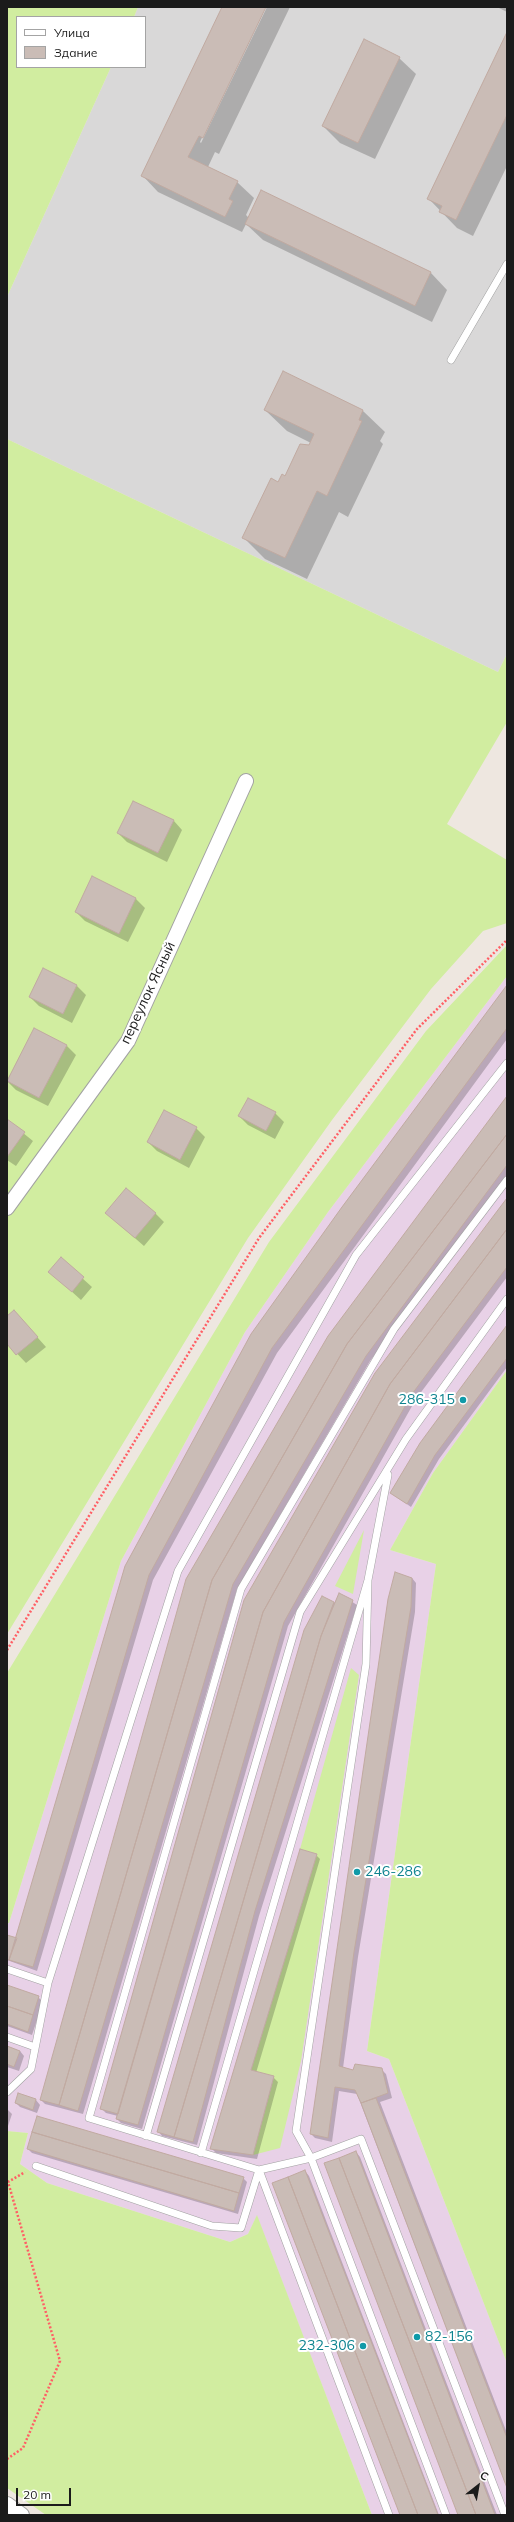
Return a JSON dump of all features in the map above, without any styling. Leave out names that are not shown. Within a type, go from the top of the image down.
[{"type":"street","name":"переулок Ясный","points":[[7,1208],[128,1041],[246,781]]},
{"type":"street","points":[[7,2504],[22,2515]]},
{"type":"lane","points":[[451,360],[507,264]]},
{"type":"lane","points":[[7,2092],[31,2069],[48,1984],[178,1571],[356,1255],[507,1063]]},
{"type":"lane","points":[[505,2515],[361,2140],[311,2158],[259,2170],[89,2118],[241,1589],[394,1329],[507,1180]]},
{"type":"lane","points":[[146,2136],[300,1612],[406,1439],[507,1299]]},
{"type":"lane","points":[[201,2153],[368,1580],[388,1470]]},
{"type":"lane","points":[[368,1580],[366,1664],[296,2131],[311,2158],[446,2515]]},
{"type":"lane","points":[[7,1969],[48,1984]]},
{"type":"lane","points":[[7,2037],[36,2047]]},
{"type":"lane","points":[[36,2166],[212,2226],[241,2228],[259,2170]]},
{"type":"lane","points":[[259,2170],[389,2515]]},
{"type":"path","points":[[7,1650],[259,1238],[417,1028],[507,940]]},
{"type":"path","points":[[7,2459],[23,2448],[60,2361],[8,2182],[36,2166]]},
{"type":"shaded area","points":[[138,7],[507,7],[507,654],[498,672],[7,439],[7,297],[111,68],[146,68],[146,16],[134,16]]},
{"type":"shaded area","points":[[507,976],[507,1370],[433,1473],[390,1550],[436,1564],[367,2051],[389,2059],[507,2363],[507,2515],[372,2515],[257,2216],[248,2234],[230,2242],[47,2183],[20,2164],[28,2133],[7,2131],[7,1923],[9,1923],[121,1561],[245,1332],[328,1212]]},
{"type":"green space","points":[[7,7],[138,7],[134,16],[16,16],[16,68],[111,68],[7,297]]},
{"type":"green space","points":[[7,439],[498,672],[507,654],[507,722],[447,824],[507,860],[507,923],[483,931],[431,989],[332,1120],[248,1238],[7,1634]]},
{"type":"green space","points":[[507,945],[507,976],[328,1212],[245,1332],[121,1561],[9,1923],[7,1923],[7,1673],[269,1242],[426,1031]]},
{"type":"green space","points":[[507,1370],[507,2363],[389,2059],[367,2051],[436,1564],[390,1550],[433,1473]]},
{"type":"green space","points":[[364,1530],[353,1594],[335,1586]]},
{"type":"green space","points":[[351,1668],[359,1675],[301,2061],[280,2148],[253,2155],[274,2077],[251,2070],[317,1854],[300,1849]]},
{"type":"green space","points":[[7,2131],[28,2133],[20,2164],[47,2183],[230,2242],[248,2234],[257,2215],[372,2515],[46,2515],[7,2488]]},
{"type":"building","points":[[222,7],[266,7],[203,138],[199,136],[188,157],[238,181],[229,199],[233,201],[225,217],[141,176]]},
{"type":"building","points":[[507,32],[507,115],[456,220],[439,212],[442,206],[427,199]]},
{"type":"building","points":[[364,39],[400,57],[358,143],[322,126]]},
{"type":"building","points":[[261,190],[431,272],[415,306],[245,224]]},
{"type":"building","points":[[283,371],[363,410],[359,420],[362,421],[327,496],[317,491],[285,558],[242,538],[271,478],[278,482],[282,474],[285,476],[300,444],[309,445],[314,434],[264,410]]},
{"type":"building","points":[[133,801],[174,820],[158,853],[117,833]]},
{"type":"building","points":[[92,876],[136,898],[119,934],[75,912]]},
{"type":"building","points":[[43,968],[77,985],[63,1014],[29,997]]},
{"type":"building","points":[[507,985],[507,1028],[272,1348],[149,1575],[33,1967],[9,1960],[125,1566],[251,1334],[342,1207]]},
{"type":"building","points":[[34,1028],[67,1045],[39,1098],[7,1081]]},
{"type":"building","points":[[507,1096],[507,1134],[347,1344],[212,1580],[59,2105],[40,2100],[186,1579],[328,1336]]},
{"type":"building","points":[[248,1098],[276,1112],[266,1131],[238,1116]]},
{"type":"building","points":[[164,1110],[197,1127],[180,1160],[147,1142]]},
{"type":"building","points":[[7,1119],[25,1132],[7,1157]]},
{"type":"building","points":[[507,1134],[507,1165],[366,1356],[233,1584],[78,2111],[59,2105],[212,1580],[347,1344]]},
{"type":"building","points":[[126,1188],[156,1213],[135,1238],[105,1213]]},
{"type":"building","points":[[507,1198],[507,1229],[390,1384],[263,1612],[118,2114],[100,2109],[244,1600],[375,1373]]},
{"type":"building","points":[[507,1229],[507,1267],[412,1394],[284,1622],[138,2125],[116,2119],[263,1612],[390,1384]]},
{"type":"building","points":[[61,1257],[84,1277],[72,1292],[48,1272]]},
{"type":"building","points":[[14,1310],[38,1337],[16,1355],[7,1344],[7,1316]]},
{"type":"building","name":"286-315","points":[[507,1325],[507,1358],[435,1455],[407,1504],[390,1493],[420,1443]]},
{"type":"building","name":"246-286","points":[[395,1572],[412,1578],[411,1607],[354,1952],[339,2066],[353,2070],[355,2064],[382,2068],[388,2093],[361,2103],[355,2090],[335,2087],[328,2138],[310,2134],[388,1599]]},
{"type":"building","points":[[339,1593],[353,1600],[255,1911],[193,2142],[174,2137],[321,1636]]},
{"type":"building","points":[[322,1596],[334,1602],[321,1636],[174,2137],[157,2132],[304,1630]]},
{"type":"building","points":[[300,1849],[317,1854],[251,2070],[274,2076],[253,2155],[210,2149]]},
{"type":"building","points":[[7,1935],[17,1938],[9,1960],[7,1959]]},
{"type":"building","points":[[7,1985],[39,1996],[33,2015],[7,2006]]},
{"type":"building","points":[[7,2006],[33,2015],[28,2032],[7,2024]]},
{"type":"building","points":[[7,2046],[20,2051],[14,2067],[7,2064]]},
{"type":"building","points":[[18,2093],[36,2099],[33,2110],[15,2103]]},
{"type":"building","points":[[376,2098],[507,2438],[507,2488],[361,2103]]},
{"type":"building","points":[[37,2116],[244,2177],[239,2193],[32,2132]]},
{"type":"building","points":[[32,2132],[239,2193],[234,2211],[27,2149]]},
{"type":"building","name":"82-156","points":[[356,2151],[495,2515],[476,2515],[339,2158]]},
{"type":"building","points":[[339,2158],[476,2515],[458,2515],[324,2163]]},
{"type":"building","name":"232-306","points":[[305,2170],[438,2515],[418,2515],[288,2177]]},
{"type":"building","points":[[288,2177],[418,2515],[400,2515],[272,2183]]},
{"type":"place","name":"286-315","points":[[463,1400]]},
{"type":"place","name":"246-286","points":[[357,1872]]},
{"type":"place","name":"82-156","points":[[417,2337]]},
{"type":"place","name":"232-306","points":[[363,2346]]}]
